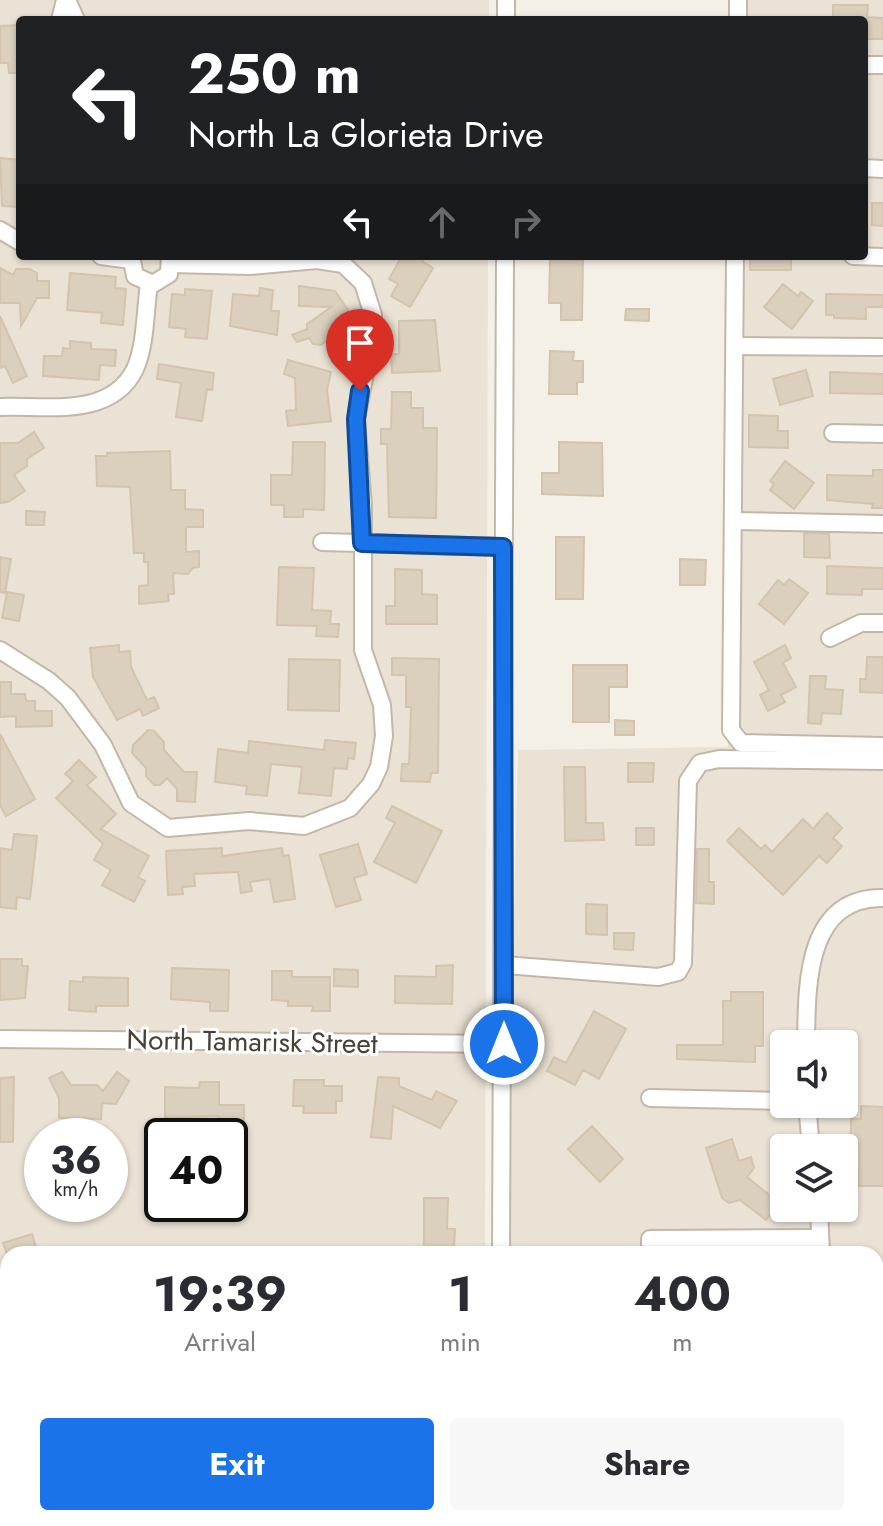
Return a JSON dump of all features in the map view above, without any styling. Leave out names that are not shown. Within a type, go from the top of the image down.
[{"type":"street","points":[[131,260],[135,276],[149,284],[165,279],[171,260],[250,266],[300,260]]},
{"type":"street","points":[[0,650],[49,681],[77,708],[103,745],[131,803],[168,828],[249,821],[304,826],[350,808],[371,784],[379,767],[384,736],[382,705],[363,650],[356,419],[373,333],[373,315],[363,283],[343,264],[326,260]]},
{"type":"street","points":[[501,1246],[505,260]]},
{"type":"street","points":[[735,260],[731,730],[741,743],[883,746]]},
{"type":"street","points":[[0,407],[80,406],[100,402],[120,389],[135,370],[149,284]]},
{"type":"street","points":[[735,346],[883,347]]},
{"type":"street","points":[[833,433],[883,434]]},
{"type":"street","points":[[734,521],[883,524]]},
{"type":"street","points":[[322,542],[503,547]]},
{"type":"street","points":[[830,638],[861,623],[883,623]]},
{"type":"street","points":[[504,965],[658,977],[678,972],[683,963],[688,781],[700,763],[719,759],[883,761]]},
{"type":"street","points":[[806,1030],[807,982],[815,941],[841,912],[872,898],[883,898]]},
{"type":"street","name":"North Tamarisk Street","points":[[0,1039],[504,1044]]},
{"type":"street","points":[[650,1098],[770,1101]]},
{"type":"street","points":[[650,1246],[650,1239],[820,1246],[819,1222]]},
{"type":"shaded area","points":[[0,0],[489,0],[489,16],[16,16],[16,260],[488,260],[485,1246],[0,1246]]},
{"type":"shaded area","points":[[733,0],[883,0],[883,1246],[506,1246],[518,750],[728,747],[731,260],[868,260],[868,16],[733,16]]},
{"type":"building","points":[[833,5],[868,5],[867,16],[833,16]]},
{"type":"building","points":[[868,17],[883,18],[883,39],[868,39]]},
{"type":"building","points":[[16,25],[16,73],[9,73],[8,63],[0,63],[0,26]]},
{"type":"building","points":[[0,158],[16,160],[16,207],[2,206]]},
{"type":"building","points":[[872,203],[883,203],[883,226],[872,225]]},
{"type":"building","points":[[400,260],[423,260],[433,268],[410,307],[391,296],[398,284],[389,279]]},
{"type":"building","points":[[550,260],[583,260],[582,320],[561,320],[561,303],[549,303]]},
{"type":"building","points":[[750,260],[791,260],[791,270],[750,270]]},
{"type":"building","points":[[0,268],[13,275],[16,269],[30,269],[37,273],[37,281],[49,281],[49,298],[37,298],[21,326],[20,303],[0,303]]},
{"type":"building","points":[[70,273],[116,277],[115,288],[126,289],[123,325],[101,323],[102,313],[67,310]]},
{"type":"building","points":[[783,284],[798,296],[801,292],[813,301],[792,329],[764,307]]},
{"type":"building","points":[[299,286],[335,291],[348,310],[347,337],[332,337],[321,345],[313,344],[309,338],[297,342],[292,335],[307,329],[307,324],[331,307],[299,306]]},
{"type":"building","points":[[260,288],[273,290],[271,311],[279,311],[277,335],[230,326],[233,294],[259,296]]},
{"type":"building","points":[[185,289],[212,291],[207,339],[185,337],[186,329],[169,327],[172,294],[185,295]]},
{"type":"building","points":[[826,294],[883,295],[883,307],[866,307],[866,319],[834,318],[834,315],[826,315]]},
{"type":"building","points":[[626,309],[649,309],[649,321],[625,320]]},
{"type":"building","points":[[0,316],[27,376],[13,383],[5,366],[0,368]]},
{"type":"building","points":[[435,320],[440,371],[392,373],[391,354],[399,354],[399,321]]},
{"type":"building","points":[[70,341],[91,343],[91,349],[116,350],[115,366],[100,365],[99,380],[43,376],[44,356],[62,356],[63,348],[70,349]]},
{"type":"building","points":[[550,351],[574,352],[573,361],[583,361],[583,382],[577,382],[577,394],[549,394]]},
{"type":"building","points":[[288,360],[331,372],[327,390],[331,421],[288,426],[286,411],[296,410],[295,378],[284,374]]},
{"type":"building","points":[[159,364],[214,373],[212,390],[207,389],[202,421],[176,417],[181,383],[157,379]]},
{"type":"building","points":[[806,370],[813,396],[780,405],[773,379]]},
{"type":"building","points":[[830,372],[883,374],[883,394],[830,393]]},
{"type":"building","points":[[392,392],[411,392],[411,408],[423,408],[423,428],[437,428],[436,518],[389,517],[387,444],[381,444],[381,429],[391,429]]},
{"type":"building","points":[[749,415],[778,416],[778,431],[788,431],[788,448],[749,447]]},
{"type":"building","points":[[34,432],[44,448],[27,459],[27,466],[14,475],[25,491],[8,502],[0,503],[0,443],[18,443]]},
{"type":"building","points":[[293,442],[325,442],[324,510],[303,509],[303,517],[284,517],[284,505],[271,505],[271,475],[292,475]]},
{"type":"building","points":[[559,442],[602,443],[603,496],[542,494],[542,473],[559,473]]},
{"type":"building","points":[[170,451],[171,490],[185,490],[185,509],[203,510],[203,527],[186,527],[186,552],[199,551],[199,567],[188,574],[173,573],[174,594],[168,594],[169,601],[139,604],[139,586],[148,585],[148,562],[144,562],[144,553],[134,553],[130,487],[97,486],[96,456]]},
{"type":"building","points":[[785,461],[814,483],[794,509],[770,490],[774,484],[770,481]]},
{"type":"building","points":[[873,470],[883,470],[883,508],[872,508],[873,504],[827,500],[827,475],[873,476]]},
{"type":"building","points":[[26,511],[45,512],[44,525],[26,525]]},
{"type":"building","points":[[804,533],[829,534],[830,558],[804,557]]},
{"type":"building","points":[[556,537],[584,537],[583,599],[556,599]]},
{"type":"building","points":[[0,557],[11,559],[5,593],[0,592]]},
{"type":"building","points":[[680,559],[706,560],[705,585],[680,585]]},
{"type":"building","points":[[827,566],[883,568],[883,589],[862,589],[862,595],[827,594]]},
{"type":"building","points":[[279,567],[314,568],[312,610],[331,611],[330,624],[339,624],[338,637],[316,636],[317,626],[277,625]]},
{"type":"building","points":[[395,569],[422,570],[422,594],[437,595],[437,624],[386,624],[386,606],[395,606]]},
{"type":"building","points":[[789,579],[808,593],[784,624],[759,604],[778,580],[784,585]]},
{"type":"building","points":[[7,592],[24,595],[19,621],[2,618]]},
{"type":"building","points":[[119,645],[119,652],[130,651],[131,667],[147,700],[154,697],[159,708],[143,716],[140,709],[117,720],[93,677],[90,648]]},
{"type":"building","points":[[785,645],[791,658],[783,663],[796,687],[781,695],[785,702],[768,711],[760,695],[769,690],[754,662]]},
{"type":"building","points":[[867,657],[883,657],[883,693],[860,692],[860,679],[866,679]]},
{"type":"building","points":[[392,658],[439,659],[438,773],[431,773],[430,782],[401,781],[402,764],[409,764],[411,707],[406,707],[406,675],[392,675]]},
{"type":"building","points":[[289,659],[340,660],[339,711],[288,710]]},
{"type":"building","points":[[573,665],[627,665],[627,687],[609,687],[609,722],[573,722]]},
{"type":"building","points":[[810,676],[826,676],[825,689],[843,690],[841,714],[822,713],[821,724],[808,723]]},
{"type":"building","points":[[0,682],[11,682],[11,694],[25,694],[26,701],[35,701],[35,711],[52,711],[52,726],[16,727],[16,716],[0,717]]},
{"type":"building","points":[[615,720],[634,721],[634,735],[615,735]]},
{"type":"building","points":[[148,730],[154,731],[164,742],[164,750],[184,772],[197,772],[195,802],[177,801],[177,789],[167,778],[160,785],[154,785],[146,776],[146,768],[132,753],[133,745]]},
{"type":"building","points":[[0,734],[35,799],[6,816],[0,805]]},
{"type":"building","points":[[325,740],[356,743],[354,759],[348,758],[347,769],[334,768],[331,796],[299,793],[302,767],[271,764],[267,796],[246,794],[247,786],[215,782],[218,749],[248,753],[249,741],[324,750]]},
{"type":"building","points":[[79,760],[96,777],[87,785],[116,814],[101,829],[149,856],[138,877],[145,881],[134,902],[102,885],[111,870],[94,860],[103,844],[56,798],[73,781],[65,774]]},
{"type":"building","points":[[628,763],[654,763],[653,782],[628,782]]},
{"type":"building","points":[[564,767],[585,767],[586,823],[603,823],[604,840],[565,841]]},
{"type":"building","points":[[392,806],[442,831],[416,883],[374,862],[395,823],[386,818]]},
{"type":"building","points":[[827,813],[842,828],[833,838],[842,846],[827,863],[819,856],[783,895],[727,841],[739,828],[761,849],[765,845],[772,852],[803,819],[813,829]]},
{"type":"building","points":[[636,828],[654,828],[654,845],[636,845]]},
{"type":"building","points":[[14,834],[37,836],[30,899],[17,897],[16,909],[0,907],[0,848],[12,850]]},
{"type":"building","points":[[358,844],[367,874],[354,878],[361,900],[336,907],[320,855]]},
{"type":"building","points":[[222,848],[222,856],[282,848],[283,856],[289,855],[295,899],[274,902],[270,879],[250,882],[252,891],[241,893],[238,872],[194,874],[195,886],[182,887],[183,894],[168,895],[166,851]]},
{"type":"building","points":[[697,849],[709,849],[709,882],[714,882],[714,904],[696,903]]},
{"type":"building","points":[[586,904],[607,905],[607,935],[586,934]]},
{"type":"building","points":[[614,933],[634,933],[633,950],[614,949]]},
{"type":"building","points":[[0,959],[22,959],[22,966],[28,966],[25,998],[0,1000]]},
{"type":"building","points":[[453,965],[452,1004],[395,1003],[395,976],[436,977],[436,966]]},
{"type":"building","points":[[172,968],[229,970],[228,1011],[210,1011],[210,1002],[171,999]]},
{"type":"building","points":[[334,969],[358,970],[358,987],[334,986]]},
{"type":"building","points":[[272,971],[292,971],[292,977],[330,977],[330,1011],[312,1011],[313,1006],[288,1006],[288,1001],[272,1000]]},
{"type":"building","points":[[83,977],[128,978],[128,1006],[96,1006],[96,1012],[69,1010],[70,981],[83,982]]},
{"type":"building","points":[[731,992],[763,992],[763,1046],[755,1046],[755,1062],[677,1059],[677,1045],[723,1045],[723,1001],[731,1001]]},
{"type":"building","points":[[594,1011],[626,1029],[599,1079],[583,1070],[575,1085],[547,1071],[554,1057],[566,1063]]},
{"type":"building","points":[[62,1072],[71,1085],[97,1085],[103,1091],[117,1072],[129,1081],[116,1104],[102,1103],[101,1118],[59,1118],[59,1098],[49,1078]]},
{"type":"building","points":[[14,1077],[13,1142],[0,1142],[0,1078]]},
{"type":"building","points":[[378,1077],[399,1078],[399,1086],[432,1100],[436,1091],[457,1101],[440,1128],[393,1106],[391,1139],[371,1137]]},
{"type":"building","points":[[294,1080],[324,1080],[324,1086],[342,1086],[342,1101],[336,1101],[336,1113],[303,1113],[304,1106],[293,1106]]},
{"type":"building","points":[[200,1082],[219,1082],[219,1105],[244,1105],[244,1118],[165,1118],[165,1087],[199,1088]]},
{"type":"building","points":[[861,1106],[883,1107],[883,1186],[858,1186],[858,1134],[851,1134],[851,1119],[861,1119]]},
{"type":"building","points":[[592,1126],[623,1159],[600,1182],[568,1149]]},
{"type":"building","points":[[732,1139],[739,1161],[751,1157],[754,1168],[747,1177],[770,1196],[770,1215],[766,1220],[740,1200],[729,1203],[722,1198],[706,1148]]},
{"type":"building","points":[[424,1198],[448,1198],[447,1229],[455,1229],[454,1246],[424,1246]]},
{"type":"building","points":[[32,1234],[36,1246],[4,1246],[3,1243]]},
{"type":"route","points":[[360,391],[356,419],[363,506],[362,543],[503,547],[504,1044]]}]
